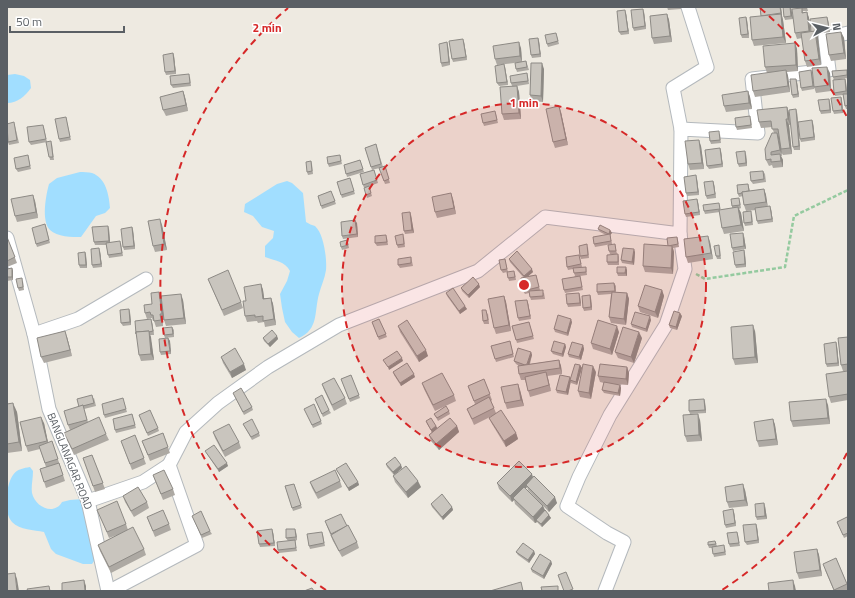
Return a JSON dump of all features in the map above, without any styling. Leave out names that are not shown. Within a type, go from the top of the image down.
[{"type":"street","points":[[605,591],[624,542],[607,533],[567,506],[579,477],[610,415],[666,325],[685,269],[680,234],[681,129],[673,88],[706,67],[688,7]]},
{"type":"street","points":[[681,129],[758,133],[752,79],[830,70],[825,38],[848,33]]},
{"type":"street","points":[[88,501],[143,482],[169,465],[186,432],[218,403],[268,367],[339,325],[478,271],[545,217],[680,234]]},
{"type":"street","name":"BANGLANAGAR ROAD","points":[[7,238],[34,334],[49,409],[88,501],[109,591]]},
{"type":"street","points":[[34,334],[78,319],[146,279]]},
{"type":"street","points":[[109,591],[197,545],[169,465]]},
{"type":"path","points":[[685,269],[705,279],[785,267],[794,216],[848,190]]},
{"type":"water","points":[[15,74],[24,76],[30,80],[31,88],[26,94],[15,102],[7,103],[7,75]]},
{"type":"water","points":[[80,172],[92,173],[101,179],[108,193],[110,208],[105,213],[96,216],[81,237],[57,234],[50,230],[46,221],[45,208],[49,184],[57,178]]},
{"type":"water","points":[[287,181],[292,183],[303,193],[306,222],[315,226],[321,235],[326,260],[325,273],[313,325],[310,330],[299,338],[292,332],[285,322],[280,294],[287,281],[290,271],[283,263],[265,257],[265,246],[273,238],[274,231],[262,227],[253,216],[244,212],[245,204],[277,184]]},
{"type":"water","points":[[30,467],[33,471],[32,493],[34,498],[41,506],[50,509],[59,506],[62,502],[83,499],[96,558],[92,564],[83,564],[56,554],[51,549],[44,532],[19,527],[9,518],[6,498],[11,479],[16,471]]},
{"type":"building","points":[[760,7],[780,7],[781,13],[761,16]]},
{"type":"building","points":[[783,7],[790,7],[791,16],[784,17]]},
{"type":"building","points":[[796,7],[807,7],[807,8],[797,8]]},
{"type":"building","points":[[802,8],[802,13],[807,12],[809,31],[795,33],[792,9]]},
{"type":"building","points":[[643,9],[645,26],[633,28],[631,10]]},
{"type":"building","points":[[625,10],[628,31],[619,32],[617,11]]},
{"type":"building","points":[[667,14],[670,36],[652,38],[650,16]]},
{"type":"building","points":[[781,14],[783,37],[752,40],[750,17]]},
{"type":"building","points":[[746,17],[748,34],[741,35],[739,18]]},
{"type":"building","points":[[827,17],[829,29],[811,32],[810,19]]},
{"type":"building","points":[[815,31],[819,59],[805,61],[801,33]]},
{"type":"building","points":[[841,32],[844,53],[829,55],[826,34]]},
{"type":"building","points":[[556,33],[558,41],[547,44],[545,35]]},
{"type":"building","points":[[538,38],[540,54],[531,55],[529,39]]},
{"type":"building","points":[[463,39],[466,57],[452,59],[449,41]]},
{"type":"building","points":[[447,42],[449,62],[441,63],[439,44]]},
{"type":"building","points":[[519,42],[520,56],[495,59],[493,46]]},
{"type":"building","points":[[795,43],[796,65],[765,67],[763,46]]},
{"type":"building","points":[[173,53],[175,71],[165,72],[163,55]]},
{"type":"building","points":[[526,61],[527,67],[516,69],[515,63]]},
{"type":"building","points":[[531,63],[542,63],[541,96],[530,95]]},
{"type":"building","points":[[504,64],[507,82],[497,83],[495,66]]},
{"type":"building","points":[[827,67],[829,85],[814,87],[812,68]]},
{"type":"building","points":[[786,70],[788,86],[753,91],[751,75]]},
{"type":"building","points":[[811,70],[813,86],[801,88],[799,72]]},
{"type":"building","points":[[847,70],[847,75],[833,77],[832,71]]},
{"type":"building","points":[[527,73],[528,81],[511,83],[510,76]]},
{"type":"building","points":[[189,74],[190,83],[171,85],[170,76]]},
{"type":"building","points":[[790,79],[796,79],[798,94],[792,95]]},
{"type":"building","points":[[845,79],[846,91],[834,93],[833,80]]},
{"type":"building","points":[[517,86],[519,113],[502,114],[500,87]]},
{"type":"building","points":[[183,91],[186,105],[163,110],[160,97]]},
{"type":"building","points":[[748,91],[749,103],[724,106],[722,95]]},
{"type":"building","points":[[843,94],[848,94],[848,105],[845,106]]},
{"type":"building","points":[[841,97],[842,110],[833,111],[831,98]]},
{"type":"building","points":[[829,99],[830,110],[820,111],[818,100]]},
{"type":"building","points":[[559,106],[566,139],[553,142],[546,109]]},
{"type":"building","points":[[787,107],[788,119],[786,119],[790,148],[781,149],[778,129],[772,129],[771,121],[759,122],[757,110]]},
{"type":"building","points":[[796,109],[799,146],[793,147],[789,110]]},
{"type":"building","points":[[495,111],[497,120],[483,123],[481,114]]},
{"type":"building","points":[[750,116],[751,125],[736,127],[735,118]]},
{"type":"building","points":[[66,117],[70,137],[59,139],[55,119]]},
{"type":"building","points":[[812,120],[814,137],[800,139],[798,122]]},
{"type":"building","points":[[14,122],[17,140],[8,142],[7,124]]},
{"type":"building","points":[[43,125],[46,139],[29,142],[27,127]]},
{"type":"building","points":[[719,131],[720,140],[710,141],[709,132]]},
{"type":"building","points":[[772,133],[777,133],[780,150],[771,152],[771,155],[780,154],[781,161],[771,162],[771,159],[766,160],[765,149]]},
{"type":"building","points":[[699,140],[702,163],[688,164],[685,141]]},
{"type":"building","points":[[51,141],[53,157],[49,157],[46,142]]},
{"type":"building","points":[[376,144],[381,164],[371,167],[365,148]]},
{"type":"building","points":[[720,148],[722,164],[707,166],[705,150]]},
{"type":"building","points":[[745,151],[746,163],[738,164],[736,152]]},
{"type":"building","points":[[28,155],[30,166],[16,169],[14,158]]},
{"type":"building","points":[[340,155],[341,161],[328,164],[327,157]]},
{"type":"building","points":[[360,160],[363,169],[346,174],[344,165]]},
{"type":"building","points":[[311,161],[312,171],[307,172],[306,162]]},
{"type":"building","points":[[385,166],[389,179],[384,181],[379,168]]},
{"type":"building","points":[[374,170],[377,180],[363,185],[360,174]]},
{"type":"building","points":[[763,171],[764,179],[751,181],[750,172]]},
{"type":"building","points":[[696,175],[698,192],[686,193],[684,177]]},
{"type":"building","points":[[350,178],[354,191],[341,195],[337,182]]},
{"type":"building","points":[[713,181],[715,194],[706,196],[704,182]]},
{"type":"building","points":[[748,184],[749,191],[738,194],[737,185]]},
{"type":"building","points":[[369,186],[371,193],[366,195],[364,188]]},
{"type":"building","points":[[764,189],[766,202],[744,205],[742,192]]},
{"type":"building","points":[[331,191],[335,201],[321,206],[318,196]]},
{"type":"building","points":[[451,193],[454,208],[435,212],[432,197]]},
{"type":"building","points":[[33,195],[36,212],[15,216],[11,199]]},
{"type":"building","points":[[739,198],[740,205],[732,206],[731,199]]},
{"type":"building","points":[[697,199],[699,212],[685,214],[683,201]]},
{"type":"building","points":[[719,203],[720,209],[704,211],[703,205]]},
{"type":"building","points":[[770,206],[772,219],[757,221],[755,208]]},
{"type":"building","points":[[738,207],[741,225],[722,228],[719,210]]},
{"type":"building","points":[[751,211],[752,222],[744,223],[743,212]]},
{"type":"building","points":[[410,212],[412,230],[404,231],[402,213]]},
{"type":"building","points":[[160,219],[164,244],[153,246],[148,221]]},
{"type":"building","points":[[355,220],[357,234],[342,236],[341,222]]},
{"type":"building","points":[[45,224],[49,240],[36,244],[32,228]]},
{"type":"building","points":[[600,225],[610,230],[609,234],[598,229]]},
{"type":"building","points":[[108,226],[109,241],[94,242],[92,227]]},
{"type":"building","points":[[132,227],[134,246],[123,247],[121,229]]},
{"type":"building","points":[[743,233],[744,246],[732,248],[730,234]]},
{"type":"building","points":[[403,234],[404,244],[397,245],[395,236]]},
{"type":"building","points":[[610,234],[611,241],[594,244],[593,237]]},
{"type":"building","points":[[386,235],[387,242],[375,243],[375,236]]},
{"type":"building","points":[[708,236],[711,253],[686,257],[684,239]]},
{"type":"building","points":[[7,237],[15,257],[7,261]]},
{"type":"building","points":[[677,237],[678,244],[668,246],[667,238]]},
{"type":"building","points":[[347,240],[348,245],[341,247],[340,242]]},
{"type":"building","points":[[120,241],[122,253],[108,255],[106,243]]},
{"type":"building","points":[[587,244],[588,255],[580,256],[579,246]]},
{"type":"building","points":[[615,244],[616,251],[609,251],[608,245]]},
{"type":"building","points":[[644,244],[672,246],[671,268],[643,266]]},
{"type":"building","points":[[719,245],[720,256],[716,256],[714,246]]},
{"type":"building","points":[[99,248],[101,264],[92,265],[91,249]]},
{"type":"building","points":[[623,248],[634,249],[632,262],[621,260]]},
{"type":"building","points":[[744,250],[745,264],[735,265],[733,252]]},
{"type":"building","points":[[517,251],[532,269],[524,276],[509,259]]},
{"type":"building","points":[[85,252],[86,265],[79,265],[78,253]]},
{"type":"building","points":[[618,254],[618,262],[607,262],[607,255]]},
{"type":"building","points":[[579,255],[581,264],[567,267],[566,257]]},
{"type":"building","points":[[411,257],[411,263],[398,265],[398,259]]},
{"type":"building","points":[[505,259],[507,269],[501,270],[499,260]]},
{"type":"building","points":[[586,267],[586,272],[574,273],[573,268]]},
{"type":"building","points":[[617,267],[626,267],[625,273],[617,273]]},
{"type":"building","points":[[12,268],[12,277],[7,277],[7,269]]},
{"type":"building","points":[[228,270],[241,302],[222,310],[208,279]]},
{"type":"building","points":[[514,271],[515,277],[508,278],[507,272]]},
{"type":"building","points":[[536,275],[539,287],[523,291],[521,278]]},
{"type":"building","points":[[580,276],[582,287],[564,290],[562,279]]},
{"type":"building","points":[[473,277],[479,284],[468,295],[461,288]]},
{"type":"building","points":[[22,278],[23,287],[18,288],[16,279]]},
{"type":"building","points":[[614,283],[615,291],[597,292],[597,284]]},
{"type":"building","points":[[261,284],[263,299],[271,298],[274,319],[263,321],[263,316],[245,316],[243,301],[246,301],[244,287]]},
{"type":"building","points":[[645,285],[662,290],[655,312],[638,306]]},
{"type":"building","points":[[453,288],[465,306],[459,311],[446,293]]},
{"type":"building","points":[[543,290],[543,296],[530,297],[529,291]]},
{"type":"building","points":[[159,292],[162,314],[160,314],[161,320],[154,321],[153,315],[151,315],[150,312],[145,313],[144,305],[152,304],[151,293]]},
{"type":"building","points":[[612,292],[627,293],[624,319],[609,317]]},
{"type":"building","points":[[579,293],[580,303],[567,304],[566,294]]},
{"type":"building","points":[[181,294],[184,318],[164,320],[161,296]]},
{"type":"building","points":[[590,295],[591,307],[583,308],[582,296]]},
{"type":"building","points":[[504,296],[509,325],[494,328],[488,299]]},
{"type":"building","points":[[527,300],[530,316],[518,318],[515,301]]},
{"type":"building","points":[[129,309],[130,322],[121,323],[120,310]]},
{"type":"building","points":[[482,310],[486,310],[488,320],[483,321]]},
{"type":"building","points":[[674,311],[680,313],[676,327],[669,325]]},
{"type":"building","points":[[635,312],[650,316],[646,329],[631,324]]},
{"type":"building","points":[[558,315],[571,319],[567,333],[554,329]]},
{"type":"building","points":[[151,319],[153,331],[136,332],[136,334],[135,321]]},
{"type":"building","points":[[379,319],[386,334],[378,337],[372,322]]},
{"type":"building","points":[[407,320],[426,350],[417,356],[398,326]]},
{"type":"building","points":[[598,320],[617,326],[610,349],[591,343]]},
{"type":"building","points":[[529,322],[533,336],[516,340],[512,326]]},
{"type":"building","points":[[753,325],[755,357],[733,359],[731,327]]},
{"type":"building","points":[[172,327],[173,334],[164,335],[163,328]]},
{"type":"building","points":[[623,327],[639,332],[631,357],[615,352]]},
{"type":"building","points":[[272,330],[277,336],[268,344],[263,338]]},
{"type":"building","points":[[65,331],[70,350],[41,357],[37,338]]},
{"type":"building","points":[[149,331],[151,354],[139,355],[136,332]]},
{"type":"building","points":[[848,337],[848,364],[841,365],[838,338]]},
{"type":"building","points":[[168,338],[170,351],[160,352],[159,339]]},
{"type":"building","points":[[510,341],[513,354],[495,359],[491,346]]},
{"type":"building","points":[[554,341],[565,344],[562,354],[551,351]]},
{"type":"building","points":[[572,342],[583,345],[579,357],[568,354]]},
{"type":"building","points":[[836,342],[838,363],[826,364],[824,344]]},
{"type":"building","points":[[235,348],[244,364],[230,372],[221,357]]},
{"type":"building","points":[[518,348],[531,352],[527,364],[525,365],[514,361]]},
{"type":"building","points":[[397,351],[402,358],[388,367],[383,360]]},
{"type":"building","points":[[559,360],[560,368],[519,374],[518,366]]},
{"type":"building","points":[[407,363],[414,374],[400,383],[393,372]]},
{"type":"building","points":[[575,364],[580,365],[576,382],[570,380]]},
{"type":"building","points":[[583,364],[593,366],[589,393],[578,391]]},
{"type":"building","points":[[600,364],[627,367],[626,379],[598,376]]},
{"type":"building","points":[[848,371],[848,394],[829,397],[826,374]]},
{"type":"building","points":[[546,372],[549,385],[528,391],[525,377]]},
{"type":"building","points":[[442,373],[454,395],[433,405],[422,383]]},
{"type":"building","points":[[351,375],[359,395],[349,399],[341,379]]},
{"type":"building","points":[[560,375],[570,377],[566,392],[556,390]]},
{"type":"building","points":[[334,378],[345,398],[332,405],[322,384]]},
{"type":"building","points":[[484,379],[490,394],[474,401],[468,386]]},
{"type":"building","points":[[604,382],[620,385],[618,393],[602,390]]},
{"type":"building","points":[[518,384],[521,400],[505,403],[501,387]]},
{"type":"building","points":[[241,388],[252,407],[243,412],[233,393]]},
{"type":"building","points":[[92,395],[94,403],[79,407],[77,399]]},
{"type":"building","points":[[322,395],[329,410],[322,414],[315,399]]},
{"type":"building","points":[[489,397],[494,408],[472,419],[467,409]]},
{"type":"building","points":[[123,398],[126,409],[104,415],[102,404]]},
{"type":"building","points":[[704,399],[705,410],[689,411],[689,400]]},
{"type":"building","points":[[826,399],[828,418],[791,421],[789,402]]},
{"type":"building","points":[[13,403],[19,442],[7,444],[7,404]]},
{"type":"building","points":[[314,404],[321,421],[312,425],[304,409]]},
{"type":"building","points":[[83,405],[87,420],[68,425],[64,411]]},
{"type":"building","points":[[446,406],[449,411],[437,418],[434,414]]},
{"type":"building","points":[[150,410],[158,428],[147,433],[139,415]]},
{"type":"building","points":[[501,410],[516,433],[504,441],[489,418]]},
{"type":"building","points":[[132,414],[135,425],[115,430],[113,419]]},
{"type":"building","points":[[698,414],[699,435],[685,436],[683,415]]},
{"type":"building","points":[[41,417],[47,441],[26,446],[20,422]]},
{"type":"building","points":[[99,417],[106,434],[72,449],[64,433]]},
{"type":"building","points":[[431,418],[436,426],[431,430],[426,421]]},
{"type":"building","points":[[450,418],[457,426],[436,444],[429,435]]},
{"type":"building","points":[[252,419],[259,433],[251,437],[243,424]]},
{"type":"building","points":[[773,419],[776,439],[757,441],[754,422]]},
{"type":"building","points":[[229,424],[239,442],[223,451],[213,432]]},
{"type":"building","points":[[163,433],[168,447],[148,455],[142,441]]},
{"type":"building","points":[[135,435],[144,458],[130,464],[121,441]]},
{"type":"building","points":[[52,441],[58,459],[45,463],[39,446]]},
{"type":"building","points":[[214,445],[227,463],[218,469],[205,451]]},
{"type":"building","points":[[92,455],[103,483],[93,486],[83,458]]},
{"type":"building","points":[[395,457],[401,465],[393,472],[386,464]]},
{"type":"building","points":[[519,461],[532,474],[510,496],[497,483]]},
{"type":"building","points":[[59,463],[63,475],[44,482],[40,469]]},
{"type":"building","points":[[346,463],[358,482],[348,488],[336,469]]},
{"type":"building","points":[[406,466],[418,481],[406,492],[393,476]]},
{"type":"building","points":[[164,470],[173,489],[161,494],[153,475]]},
{"type":"building","points":[[335,470],[340,481],[316,493],[310,482]]},
{"type":"building","points":[[534,476],[555,497],[547,506],[526,485]]},
{"type":"building","points":[[294,484],[301,505],[292,508],[285,486]]},
{"type":"building","points":[[743,484],[745,500],[727,502],[725,487]]},
{"type":"building","points":[[138,487],[147,502],[131,511],[123,496]]},
{"type":"building","points":[[524,487],[543,506],[533,517],[513,498]]},
{"type":"building","points":[[442,494],[452,507],[442,517],[431,504]]},
{"type":"building","points":[[117,501],[126,524],[107,532],[97,510]]},
{"type":"building","points":[[764,503],[765,516],[756,517],[755,504]]},
{"type":"building","points":[[733,509],[735,523],[725,525],[723,511]]},
{"type":"building","points":[[163,510],[169,524],[153,531],[147,517]]},
{"type":"building","points":[[545,510],[549,515],[541,524],[536,520]]},
{"type":"building","points":[[201,511],[210,531],[201,535],[192,516]]},
{"type":"building","points":[[341,514],[347,526],[331,534],[325,521]]},
{"type":"building","points":[[847,517],[848,533],[843,535],[837,522]]},
{"type":"building","points":[[756,524],[758,540],[745,542],[743,525]]},
{"type":"building","points":[[348,525],[357,542],[339,551],[331,535]]},
{"type":"building","points":[[133,527],[144,549],[109,567],[98,545]]},
{"type":"building","points":[[272,529],[274,543],[259,544],[257,531]]},
{"type":"building","points":[[286,529],[295,529],[296,537],[286,538]]},
{"type":"building","points":[[322,532],[324,543],[309,546],[307,534]]},
{"type":"building","points":[[737,532],[739,543],[729,544],[727,533]]},
{"type":"building","points":[[295,540],[296,548],[278,550],[277,542]]},
{"type":"building","points":[[715,541],[716,544],[708,545],[708,542]]},
{"type":"building","points":[[523,543],[534,551],[528,560],[516,552]]},
{"type":"building","points":[[724,545],[725,552],[713,554],[712,547]]},
{"type":"building","points":[[817,549],[820,570],[797,573],[794,552]]},
{"type":"building","points":[[540,554],[551,561],[543,576],[531,569]]},
{"type":"building","points":[[836,558],[847,584],[834,590],[823,564]]},
{"type":"building","points":[[566,572],[573,589],[564,591],[558,575]]},
{"type":"building","points":[[15,573],[17,591],[7,591],[7,574]]},
{"type":"building","points":[[84,580],[85,591],[62,591],[62,583]]},
{"type":"building","points":[[793,580],[794,591],[769,591],[768,583]]},
{"type":"building","points":[[521,582],[523,591],[490,591]]},
{"type":"building","points":[[49,586],[50,591],[28,591],[27,589]]},
{"type":"building","points":[[558,586],[558,591],[542,591],[541,587]]},
{"type":"building","points":[[312,588],[314,591],[304,591]]}]
